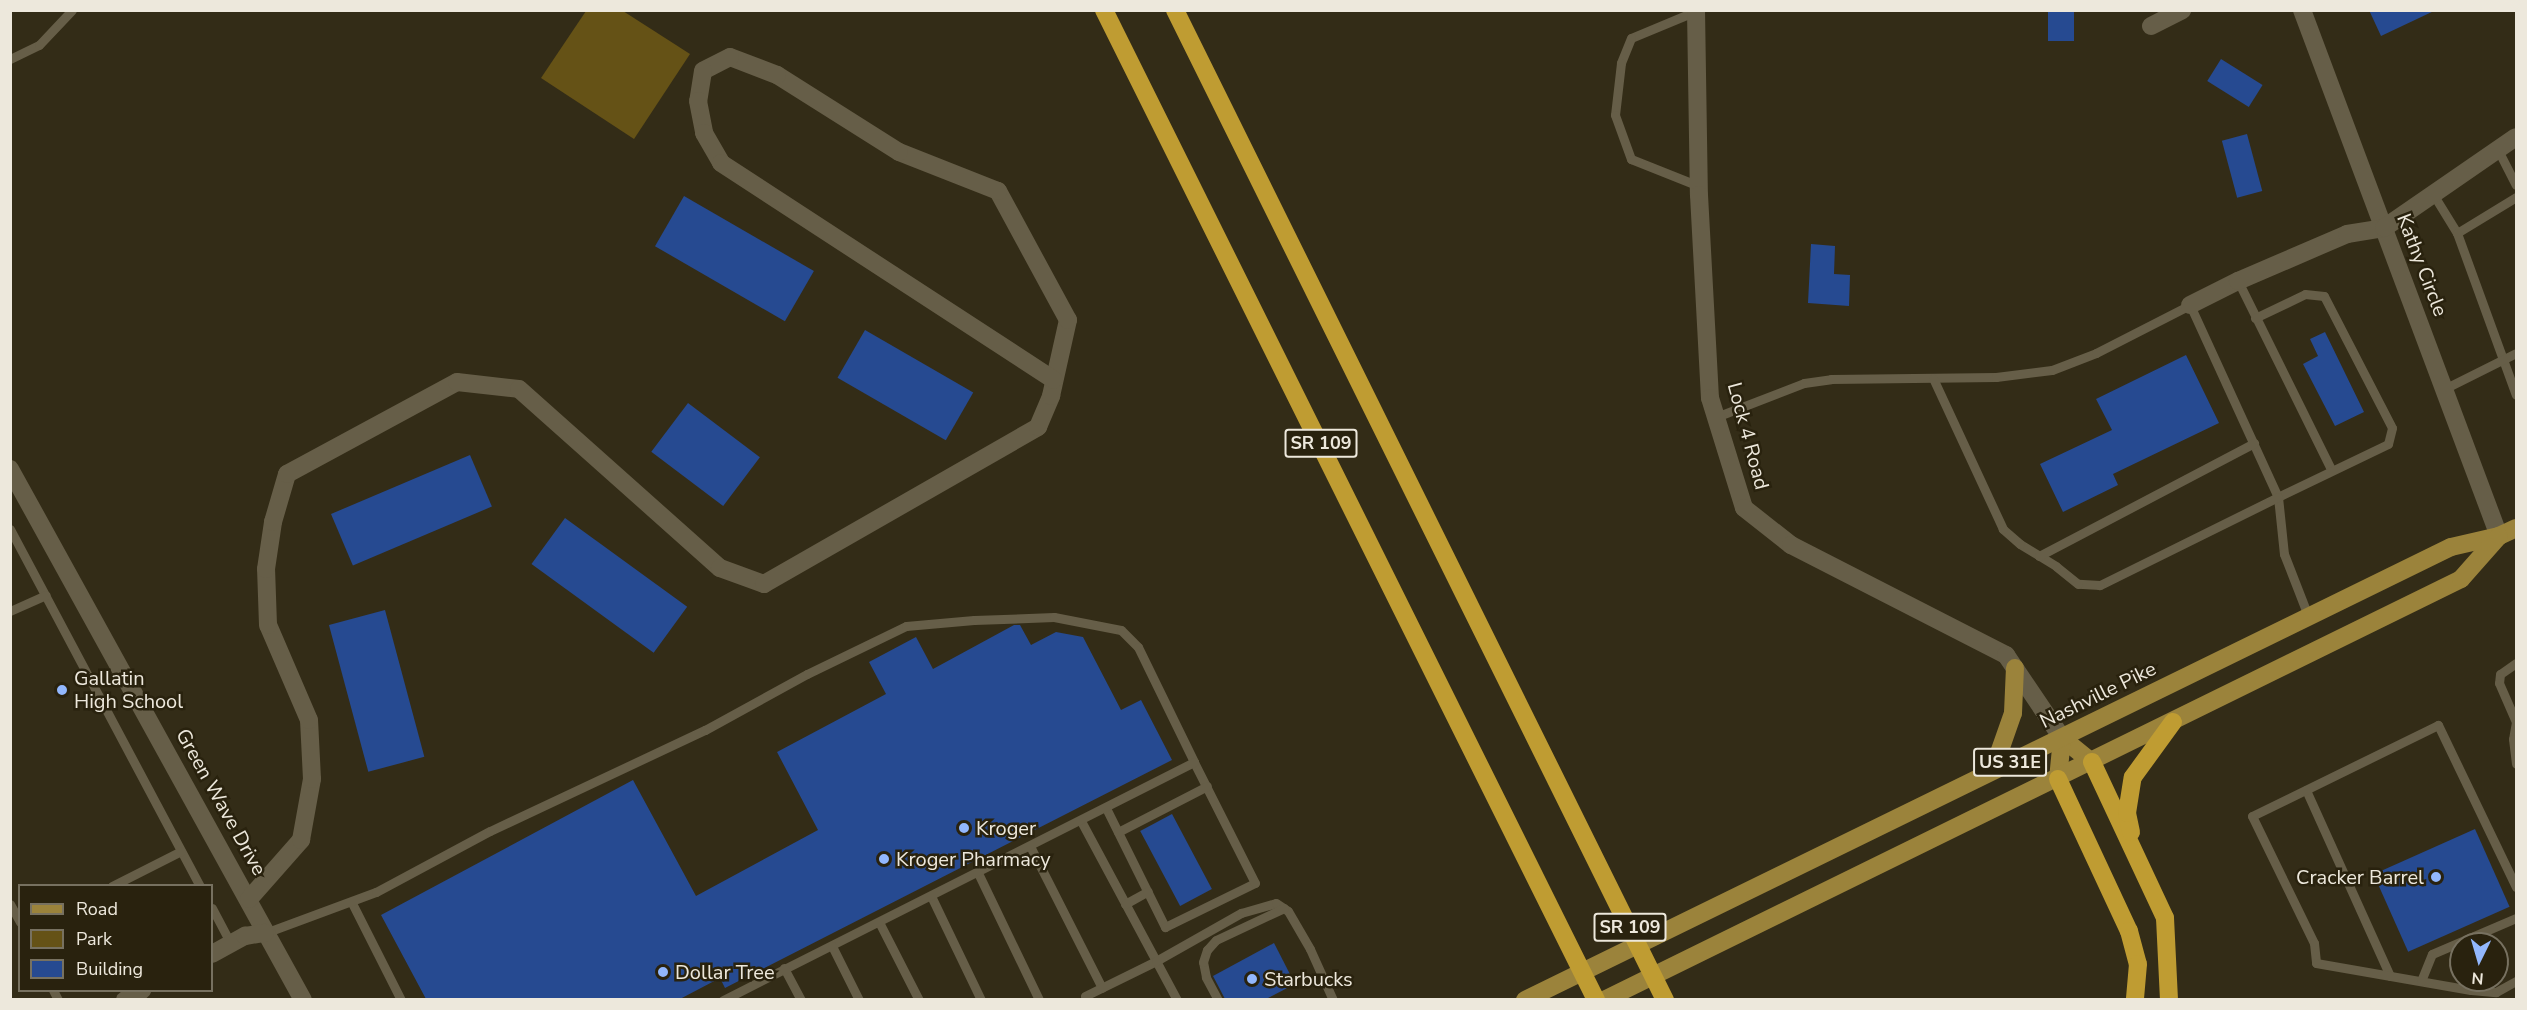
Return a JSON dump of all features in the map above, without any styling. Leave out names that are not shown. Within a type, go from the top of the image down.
[{"type":"highway","name":"SR 109","points":[[1104,10],[1596,999]]},
{"type":"highway","name":"SR 109","points":[[1175,10],[1665,999]]},
{"type":"highway","points":[[2135,854],[2127,813],[2133,777],[2174,722]]},
{"type":"highway","points":[[2092,762],[2165,918],[2169,999]]},
{"type":"highway","points":[[2058,778],[2129,931],[2138,964],[2135,999]]},
{"type":"main road","name":"Nashville Pike","points":[[1525,999],[2451,548],[2499,536],[2517,528]]},
{"type":"main road","name":"Nashville Pike","points":[[1604,999],[2174,722],[2461,579],[2499,536]]},
{"type":"main road","points":[[1981,777],[1999,753],[2013,713],[2015,668]]},
{"type":"main road","points":[[2062,738],[2092,762]]},
{"type":"main road","points":[[2058,778],[2062,738]]},
{"type":"street","points":[[2151,26],[2182,10]]},
{"type":"street","name":"Kathy Circle","points":[[2302,10],[2499,536]]},
{"type":"street","name":"Lock 4 Road","points":[[1696,11],[1699,186],[1710,398],[1744,508],[1791,545],[2006,656],[2062,738]]},
{"type":"street","points":[[249,899],[301,840],[312,779],[309,720],[268,625],[266,569],[273,522],[287,474],[457,382],[519,389],[720,568],[764,584],[1038,427],[1054,380],[1068,320],[998,191],[900,152],[777,75],[730,57],[703,71],[698,100],[704,133],[721,163],[1054,380]]},
{"type":"street","points":[[2190,305],[2238,280],[2347,234],[2384,228],[2517,137]]},
{"type":"street","name":"Green Wave Drive","points":[[10,469],[303,999]]},
{"type":"street","points":[[213,953],[238,940],[265,933]]},
{"type":"lane","points":[[10,59],[39,45],[72,10]]},
{"type":"lane","points":[[1696,11],[1631,38],[1621,63],[1615,115],[1631,159],[1699,186]]},
{"type":"lane","points":[[2498,150],[2517,185]]},
{"type":"lane","points":[[2433,194],[2457,233],[2502,360],[2517,395]]},
{"type":"lane","points":[[2457,233],[2517,198]]},
{"type":"lane","points":[[2238,280],[2331,469]]},
{"type":"lane","points":[[1933,378],[2003,529],[2078,584],[2100,585],[2331,469],[2388,444],[2392,428],[2324,296],[2305,294],[2255,318]]},
{"type":"lane","points":[[1716,417],[1804,383],[1832,379],[1996,377],[2052,370],[2096,353],[2190,305],[2278,497],[2284,554],[2309,618]]},
{"type":"lane","points":[[2444,389],[2517,353]]},
{"type":"lane","points":[[2039,556],[2254,443]]},
{"type":"lane","points":[[10,529],[199,884]]},
{"type":"lane","points":[[10,611],[46,596]]},
{"type":"lane","points":[[265,933],[352,903],[490,831],[705,730],[807,674],[906,626],[974,620],[1054,617],[1121,630],[1138,647],[1255,883],[1165,927],[1107,808]]},
{"type":"lane","points":[[2517,663],[2500,674],[2499,683],[2516,722],[2513,739],[2517,765]]},
{"type":"lane","points":[[2517,887],[2438,725],[2252,816],[2314,943],[2316,963],[2496,992],[2517,981]]},
{"type":"lane","points":[[723,999],[738,996],[784,968],[978,873],[1194,762]]},
{"type":"lane","points":[[1119,832],[1207,786]]},
{"type":"lane","points":[[2306,790],[2390,976]]},
{"type":"lane","points":[[1081,821],[1177,999]]},
{"type":"lane","points":[[1030,846],[1102,988]]},
{"type":"lane","points":[[114,884],[181,851]]},
{"type":"lane","points":[[978,873],[1039,999]]},
{"type":"lane","points":[[1125,904],[1148,891]]},
{"type":"lane","points":[[1232,894],[1241,913]]},
{"type":"lane","points":[[932,896],[981,999]]},
{"type":"lane","points":[[352,903],[401,999]]},
{"type":"lane","points":[[1084,998],[1241,913],[1276,903],[1288,911],[1310,949],[1334,999]]},
{"type":"lane","points":[[10,904],[18,918]]},
{"type":"lane","points":[[1218,999],[1206,977],[1203,962],[1207,950],[1216,940],[1284,908]]},
{"type":"lane","points":[[213,909],[238,940]]},
{"type":"lane","points":[[2421,981],[2432,954],[2517,918]]},
{"type":"lane","points":[[879,922],[919,999]]},
{"type":"lane","points":[[832,946],[859,999]]},
{"type":"lane","points":[[784,968],[801,999]]},
{"type":"path","points":[[2074,706],[2088,696]]},
{"type":"green space","points":[[586,11],[623,11],[690,54],[634,139],[541,78]]},
{"type":"building","points":[[2048,10],[2074,10],[2074,41],[2048,41]]},
{"type":"building","points":[[2369,10],[2436,10],[2381,36]]},
{"type":"building","points":[[2221,59],[2263,85],[2249,107],[2207,81]]},
{"type":"building","points":[[2247,134],[2262,191],[2237,198],[2222,141]]},
{"type":"building","points":[[684,196],[814,271],[785,321],[655,246]]},
{"type":"building","points":[[1811,244],[1835,246],[1834,274],[1850,275],[1849,306],[1808,303]]},
{"type":"building","points":[[865,330],[973,392],[946,440],[838,378]]},
{"type":"building","points":[[2325,332],[2364,412],[2335,426],[2303,364],[2318,356],[2310,339]]},
{"type":"building","points":[[2186,355],[2219,423],[2113,474],[2118,485],[2063,512],[2040,464],[2112,430],[2096,399]]},
{"type":"building","points":[[688,403],[760,457],[723,506],[651,452]]},
{"type":"building","points":[[470,455],[492,507],[353,566],[331,514]]},
{"type":"building","points":[[565,518],[687,607],[654,653],[531,564]]},
{"type":"building","points":[[385,610],[424,757],[368,772],[329,625]]},
{"type":"building","points":[[1014,625],[1020,625],[1031,645],[1056,632],[1083,637],[1121,710],[1141,700],[1172,760],[725,988],[720,978],[680,999],[426,999],[381,915],[633,780],[696,896],[818,830],[777,752],[886,694],[869,662],[916,637],[933,669]]},
{"type":"building","points":[[1172,814],[1212,889],[1180,906],[1140,831]]},
{"type":"building","points":[[2475,829],[2510,907],[2408,952],[2374,874]]},
{"type":"building","points":[[1274,943],[1295,984],[1266,999],[1225,999],[1213,976]]},
{"type":"place","name":"Gallatin High School","points":[[62,690]]},
{"type":"place","name":"Kroger","points":[[964,828]]},
{"type":"place","name":"Kroger Pharmacy","points":[[884,859]]},
{"type":"place","name":"Cracker Barrel","points":[[2436,877]]},
{"type":"place","name":"Dollar Tree","points":[[663,972]]},
{"type":"place","name":"Starbucks","points":[[1252,979]]}]
